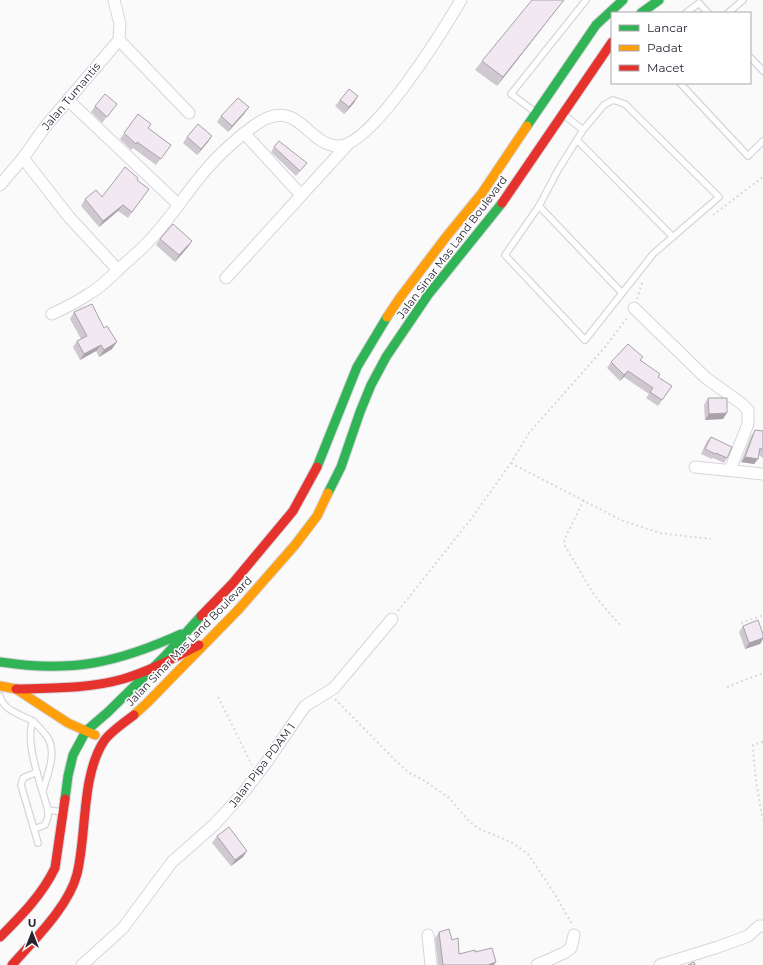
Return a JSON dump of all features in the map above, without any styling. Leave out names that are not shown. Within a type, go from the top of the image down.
[{"type":"street","points":[[114,0],[120,24],[118,40],[189,113]]},
{"type":"street","points":[[52,314],[90,294],[107,281],[150,240],[212,162],[244,133],[263,120],[275,116],[284,116],[295,119],[319,139],[329,145],[340,146],[361,135],[402,90],[436,42],[461,0]]},
{"type":"street","name":"Jalan Sinar Mas Land Boulevard","points":[[0,937],[42,891],[50,880],[66,871],[91,773],[97,755],[105,740],[147,703],[238,610],[270,575],[317,516],[341,467],[360,412],[386,357],[428,295],[504,200],[562,113],[563,94],[574,55],[596,25],[623,0]]},
{"type":"street","points":[[642,12],[659,0]]},
{"type":"street","name":"Jalan Tumantis","points":[[0,185],[23,158],[45,126],[118,40]]},
{"type":"street","name":"Jalan Sinar Mas Land Boulevard","points":[[12,965],[48,924],[68,897],[63,812],[68,776],[73,755],[86,731],[108,712],[152,669],[186,631],[233,583],[293,510],[315,473],[357,367],[398,300],[482,193],[536,114],[563,94],[611,43]]},
{"type":"street","points":[[68,100],[179,205]]},
{"type":"street","points":[[244,133],[301,195]]},
{"type":"street","points":[[226,278],[350,142]]},
{"type":"street","points":[[23,158],[69,217],[118,270]]},
{"type":"street","points":[[634,308],[706,378],[748,410],[748,424],[730,470]]},
{"type":"street","points":[[695,467],[763,474]]},
{"type":"street","name":"Jalan Pipa PDAM 1","points":[[82,965],[123,928],[172,862],[214,825],[244,792],[305,706],[334,688],[392,619]]},
{"type":"street","name":"Jalan Sinar Mas Land Boulevard","points":[[0,662],[47,668],[73,677],[151,647],[186,631]]},
{"type":"street","points":[[0,686],[16,689],[73,677],[122,679],[152,669],[209,640]]},
{"type":"street","points":[[16,689],[68,723],[105,740]]},
{"type":"street","points":[[660,965],[748,936],[759,926],[763,926]]},
{"type":"street","points":[[428,935],[431,965]]},
{"type":"street","points":[[537,965],[564,953],[570,948],[574,935]]},
{"type":"lane","points":[[536,114],[511,94],[586,0]]},
{"type":"lane","points":[[729,12],[743,0]]},
{"type":"lane","points":[[687,12],[699,3],[707,12]]},
{"type":"lane","points":[[751,58],[763,71]]},
{"type":"lane","points":[[681,84],[748,156],[763,141]]},
{"type":"lane","points":[[613,100],[625,104],[719,197],[654,254],[585,340],[505,255],[539,206],[558,170],[577,140],[583,130],[604,105],[613,100]]},
{"type":"lane","points":[[562,113],[583,130]]},
{"type":"lane","points":[[577,140],[673,237]]},
{"type":"lane","points":[[539,206],[622,293]]},
{"type":"lane","points":[[0,696],[6,707],[33,721],[48,738],[51,745],[51,759],[43,791]]},
{"type":"lane","points":[[33,721],[30,728],[30,737],[37,772],[48,810],[48,817],[45,824],[34,829]]},
{"type":"lane","points":[[37,772],[23,778],[21,784],[38,843]]},
{"type":"lane","points":[[48,810],[63,812]]},
{"type":"path","points":[[707,219],[763,177]]},
{"type":"path","points":[[392,619],[471,519],[512,463],[529,433],[605,347],[634,308],[644,279]]},
{"type":"path","points":[[512,463],[623,521],[660,533],[711,539]]},
{"type":"path","points":[[584,500],[564,540],[565,546],[593,592],[621,626]]},
{"type":"path","points":[[741,623],[763,615]]},
{"type":"path","points":[[727,687],[763,673]]},
{"type":"path","points":[[328,692],[408,772],[439,790],[449,798],[471,823],[480,829],[513,843],[528,854],[554,893],[572,924],[574,935]]},
{"type":"path","points":[[218,697],[257,775]]},
{"type":"path","points":[[763,742],[754,745],[756,786],[763,820]]},
{"type":"building","points":[[532,0],[564,0],[503,77],[482,61]]},
{"type":"building","points":[[349,89],[358,96],[349,107],[340,100]]},
{"type":"building","points":[[105,94],[117,104],[107,117],[95,106]]},
{"type":"building","points":[[238,98],[249,107],[232,126],[221,116]]},
{"type":"building","points":[[138,114],[151,124],[148,128],[171,145],[161,159],[137,142],[136,144],[124,133]]},
{"type":"building","points":[[198,124],[212,136],[201,149],[187,137]]},
{"type":"building","points":[[279,141],[307,163],[300,171],[274,147]]},
{"type":"building","points":[[125,167],[138,178],[137,180],[149,189],[132,212],[123,205],[103,221],[85,199],[96,190],[102,197]]},
{"type":"building","points":[[173,224],[192,241],[179,255],[160,239]]},
{"type":"building","points":[[92,304],[104,328],[107,326],[117,342],[104,350],[101,345],[84,354],[77,341],[87,336],[74,312]]},
{"type":"building","points":[[628,344],[643,357],[640,360],[660,374],[658,377],[672,386],[662,400],[650,392],[653,388],[628,371],[624,375],[611,362]]},
{"type":"building","points":[[708,398],[727,398],[727,413],[709,414]]},
{"type":"building","points":[[755,430],[763,431],[763,450],[760,448],[758,459],[745,457]]},
{"type":"building","points":[[711,437],[732,447],[727,458],[705,449]]},
{"type":"building","points":[[758,620],[763,638],[749,643],[743,626]]},
{"type":"building","points":[[229,827],[247,851],[235,860],[217,836]]},
{"type":"building","points":[[449,929],[452,940],[458,938],[459,954],[492,948],[496,962],[488,965],[443,965],[439,932]]},
{"type":"building","points":[[694,962],[695,965],[688,965]]},
{"type":"traffic: fast","points":[[527,126],[596,25],[623,0]]},
{"type":"traffic: fast","points":[[642,12],[659,0]]},
{"type":"traffic: fast","points":[[328,493],[341,467],[371,385],[386,357],[428,295],[502,203]]},
{"type":"traffic: fast","points":[[317,467],[357,367],[387,317]]},
{"type":"traffic: fast","points":[[65,799],[73,755],[86,731],[108,712],[164,657],[201,616]]},
{"type":"traffic: fast","points":[[0,662],[49,666],[72,666],[93,663],[114,659],[136,652],[181,634]]},
{"type":"traffic: slow","points":[[387,317],[446,237],[482,193],[527,126]]},
{"type":"traffic: slow","points":[[134,715],[238,610],[295,545],[317,516],[328,493]]},
{"type":"traffic: slow","points":[[0,686],[16,689],[68,723],[95,735]]},
{"type":"traffic: jam","points":[[502,203],[611,43]]},
{"type":"traffic: jam","points":[[201,616],[233,583],[293,511],[317,467]]},
{"type":"traffic: jam","points":[[16,689],[97,685],[123,679],[152,668],[199,645]]},
{"type":"traffic: jam","points":[[12,965],[50,922],[67,898],[73,886],[80,858],[91,771],[104,741],[118,727],[134,715]]},
{"type":"traffic: jam","points":[[0,937],[37,896],[50,878],[55,868],[65,799]]}]
